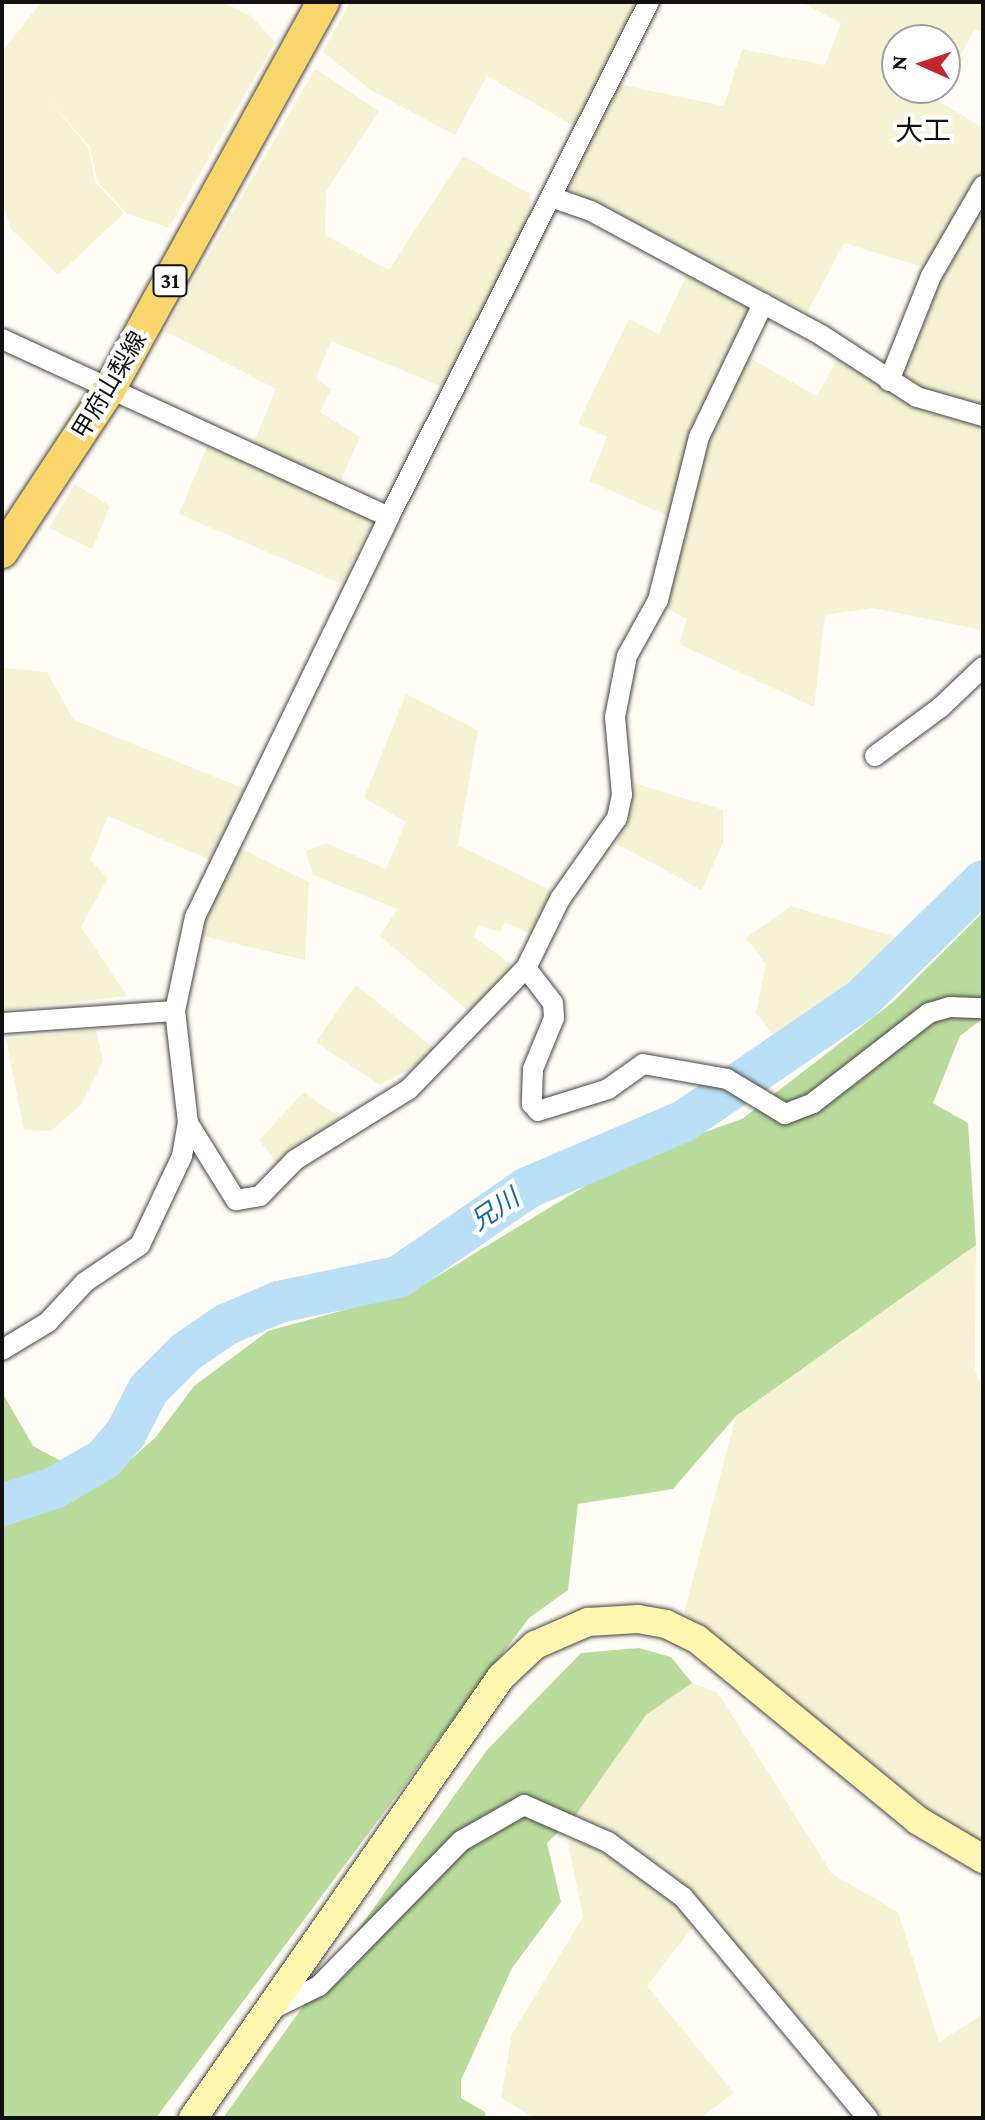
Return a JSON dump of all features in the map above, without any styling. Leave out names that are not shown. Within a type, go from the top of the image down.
[{"type":"main road","name":"甲府山梨線","points":[[2,552],[110,388],[323,2]]},
{"type":"street","points":[[2,1350],[48,1322],[85,1282],[140,1245],[182,1156],[188,1123],[175,1011],[195,917],[389,517],[649,2]]},
{"type":"street","points":[[889,381],[931,276],[983,186]]},
{"type":"street","points":[[551,197],[591,211],[821,335],[917,397],[983,416]]},
{"type":"street","points":[[188,1123],[236,1200],[260,1196],[295,1160],[409,1089],[526,968],[560,899],[617,818],[622,795],[615,717],[627,656],[658,600],[699,437],[763,304]]},
{"type":"street","points":[[2,339],[389,517]]},
{"type":"street","points":[[875,756],[941,707],[983,667]]},
{"type":"street","points":[[526,968],[553,1003],[554,1018],[533,1069],[532,1104],[538,1111],[608,1089],[643,1064],[727,1079],[785,1114],[813,1103],[929,1013],[950,1007],[983,1008]]},
{"type":"street","points":[[2,1023],[175,1011]]},
{"type":"street","points":[[193,2118],[501,1677],[535,1645],[588,1622],[638,1619],[666,1624],[697,1639],[917,1820],[983,1859]]},
{"type":"street","points":[[268,2011],[319,1986],[461,1841],[524,1805],[608,1842],[683,1897],[868,2118]]},
{"type":"shaded area","points":[[41,2],[222,2],[251,16],[275,42],[169,228],[126,213],[97,181],[90,147],[44,94],[89,148],[95,182],[124,213],[58,275],[11,229],[2,204],[2,52]]},
{"type":"shaded area","points":[[350,2],[642,2],[574,126],[487,76],[455,135],[372,91],[323,52]]},
{"type":"shaded area","points":[[801,2],[983,2],[983,33],[975,29],[961,54],[961,24],[881,24],[881,104],[944,104],[983,128],[983,171],[926,268],[844,243],[807,313],[563,186],[618,84],[724,106],[742,49],[825,65],[841,23]]},
{"type":"shaded area","points":[[315,69],[379,111],[326,191],[325,235],[389,270],[463,156],[530,194],[531,214],[443,387],[331,341],[316,378],[331,389],[320,412],[360,437],[338,487],[251,449],[276,389],[165,331]]},
{"type":"shaded area","points":[[983,202],[983,411],[907,383],[901,371],[936,283]]},
{"type":"shaded area","points":[[688,272],[750,301],[751,317],[673,518],[589,481],[607,437],[578,423],[629,319],[659,334]]},
{"type":"shaded area","points":[[744,355],[817,396],[838,358],[983,424],[983,630],[873,608],[825,615],[814,707],[679,644],[687,619],[665,607],[710,427]]},
{"type":"shaded area","points":[[208,444],[374,520],[342,584],[179,514]]},
{"type":"shaded area","points":[[75,484],[110,506],[92,549],[49,528]]},
{"type":"shaded area","points":[[2,668],[47,672],[74,720],[245,789],[210,860],[108,816],[90,860],[108,878],[81,927],[127,996],[2,1010]]},
{"type":"shaded area","points":[[406,694],[478,730],[458,845],[553,891],[532,935],[505,922],[500,932],[478,925],[474,937],[513,966],[472,1014],[380,936],[397,909],[313,875],[306,851],[326,843],[386,869],[406,822],[364,798]]},
{"type":"shaded area","points":[[634,783],[723,810],[723,843],[702,890],[617,844]]},
{"type":"shaded area","points":[[238,847],[309,882],[305,960],[198,935],[210,899]]},
{"type":"shaded area","points":[[791,906],[899,938],[859,980],[779,1042],[756,1013],[766,964],[746,938]]},
{"type":"shaded area","points":[[356,985],[440,1053],[380,1085],[316,1042]]},
{"type":"shaded area","points":[[96,1030],[103,1061],[81,1105],[51,1131],[24,1130],[6,1039]]},
{"type":"shaded area","points":[[304,1092],[340,1118],[277,1163],[259,1140]]},
{"type":"shaded area","points":[[976,1245],[975,1369],[983,1393],[983,1842],[952,1827],[684,1613],[736,1416]]},
{"type":"shaded area","points":[[692,1683],[718,1693],[832,1874],[898,1912],[939,2042],[983,2014],[983,2118],[881,2118],[711,1914],[665,1868],[575,1816],[646,1715]]},
{"type":"shaded area","points":[[574,1837],[651,1880],[695,1924],[647,1986],[734,2093],[700,2118],[534,2118],[501,2098],[512,2034],[583,1917],[568,1843]]},
{"type":"green space","points":[[983,912],[983,1018],[960,1036],[933,1103],[968,1123],[976,1245],[736,1416],[673,1489],[578,1504],[568,1590],[529,1618],[156,2118],[2,2118],[2,1392],[33,1446],[103,1484],[155,1438],[194,1386],[268,1331],[413,1291],[631,1158],[742,1119],[893,1002]]},
{"type":"green space","points":[[639,1648],[671,1657],[692,1683],[646,1715],[575,1816],[547,1843],[561,1902],[512,1968],[461,2080],[461,2098],[485,2112],[486,2118],[223,2118],[487,1750],[581,1653]]},
{"type":"waterway","name":"兄川","points":[[2,1505],[54,1488],[104,1459],[126,1433],[148,1390],[186,1352],[225,1325],[279,1302],[398,1277],[527,1188],[684,1121],[861,1000],[983,881]]},
{"type":"district","name":"大工","points":[[923,131]]}]
